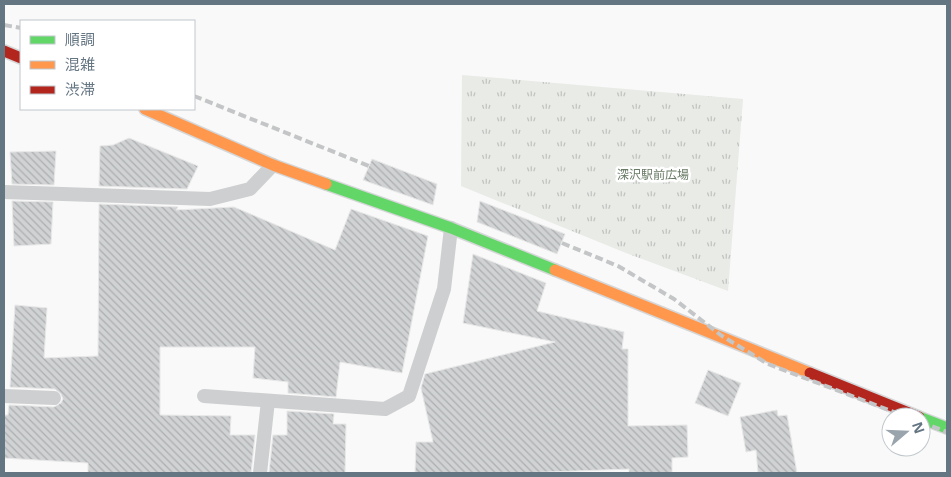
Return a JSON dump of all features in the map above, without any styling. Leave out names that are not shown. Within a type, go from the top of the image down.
[{"type":"street","points":[[4,51],[20,58]]},
{"type":"street","points":[[147,110],[273,165],[451,228],[895,407]]},
{"type":"street","points":[[931,421],[947,428]]},
{"type":"lane","points":[[4,192],[210,199],[250,189],[273,165]]},
{"type":"lane","points":[[204,396],[385,409],[409,396],[444,288],[451,228]]},
{"type":"lane","points":[[4,396],[54,398]]},
{"type":"lane","points":[[260,473],[268,401]]},
{"type":"green space","name":"深沢駅前広場","points":[[462,75],[743,99],[728,291],[626,253],[461,186]]},
{"type":"building","points":[[129,138],[198,166],[187,189],[99,186],[100,146],[113,145]]},
{"type":"building","points":[[56,151],[54,185],[12,184],[10,152]]},
{"type":"building","points":[[372,159],[437,184],[433,205],[363,180]]},
{"type":"building","points":[[12,201],[53,202],[51,244],[14,246]]},
{"type":"building","points":[[480,201],[565,234],[557,254],[477,222]]},
{"type":"building","points":[[99,204],[178,207],[176,210],[234,207],[335,250],[351,209],[428,236],[402,373],[340,362],[336,397],[288,393],[288,382],[253,378],[255,347],[160,347],[160,415],[231,416],[230,435],[255,435],[251,473],[88,473],[88,463],[4,458],[4,415],[8,415],[9,405],[54,407],[61,403],[63,399],[61,394],[55,389],[10,387],[15,305],[47,308],[44,358],[98,356]]},
{"type":"building","points":[[473,254],[546,283],[537,311],[624,332],[622,349],[628,349],[628,426],[687,425],[688,457],[672,458],[672,473],[629,473],[629,469],[520,473],[415,473],[416,442],[433,442],[421,388],[425,374],[555,342],[463,323]]},
{"type":"building","points":[[708,370],[741,383],[728,416],[695,403]]},
{"type":"building","points":[[777,410],[778,416],[787,415],[797,473],[758,473],[756,450],[746,452],[740,417]]},
{"type":"building","points":[[287,411],[334,414],[333,424],[346,424],[345,473],[269,473],[273,435],[287,435]]},
{"type":"railway","points":[[4,25],[20,28]]},
{"type":"railway","points":[[195,96],[369,166]]},
{"type":"railway","points":[[562,243],[618,266],[674,299],[722,336],[768,364],[881,407]]},
{"type":"railway","points":[[931,426],[947,432]]},
{"type":"traffic: fast","points":[[326,184],[451,228],[555,270]]},
{"type":"traffic: fast","points":[[931,422],[947,428]]},
{"type":"traffic: slow","points":[[147,110],[273,165],[326,184]]},
{"type":"traffic: slow","points":[[555,270],[810,373]]},
{"type":"traffic: jam","points":[[4,51],[20,58]]},
{"type":"traffic: jam","points":[[810,373],[894,407]]}]
